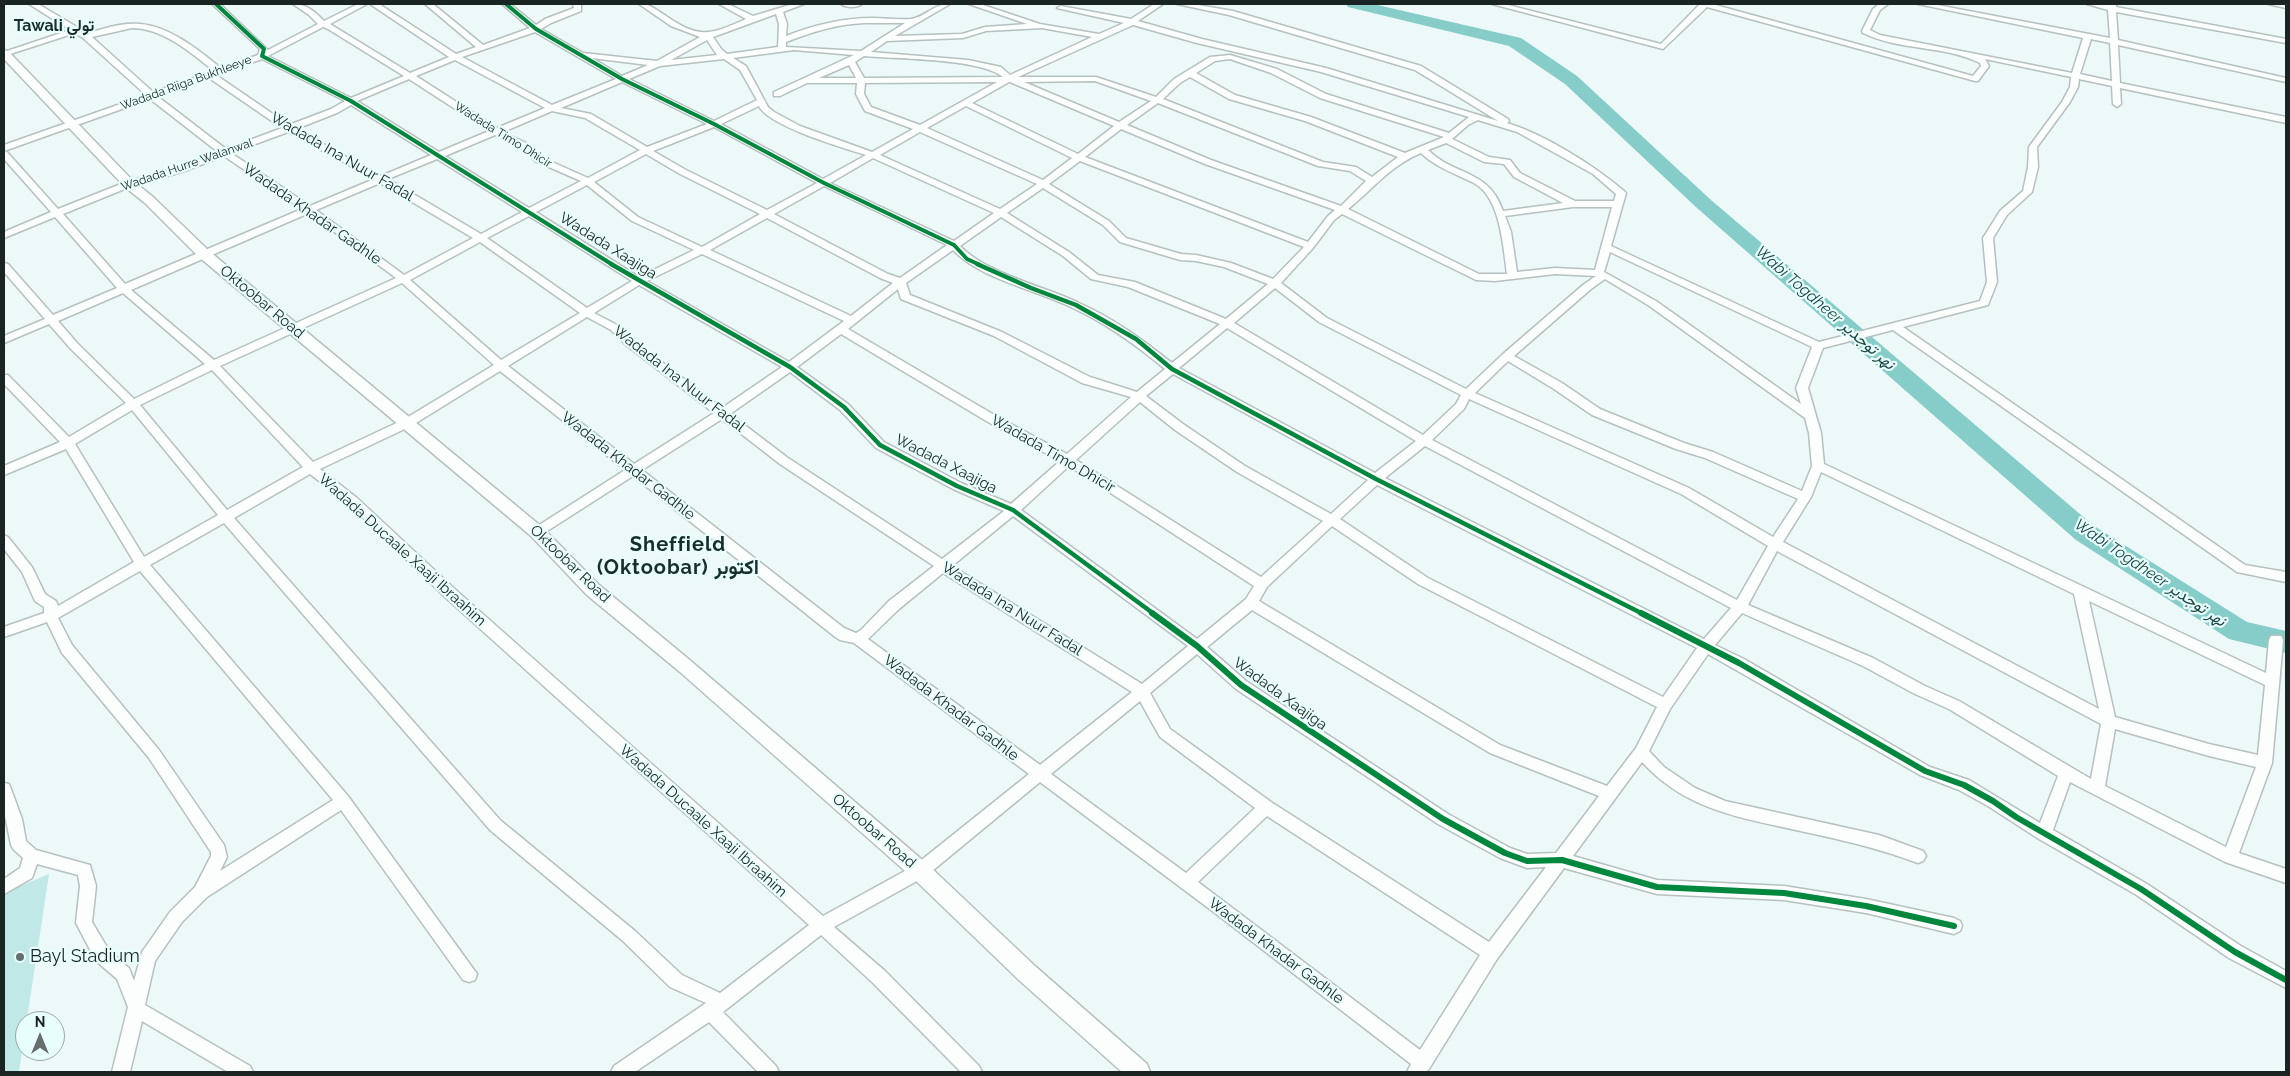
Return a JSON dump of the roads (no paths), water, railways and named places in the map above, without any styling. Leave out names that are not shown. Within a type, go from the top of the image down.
[{"type":"street","name":"Wadada Khadar Gadhle","points":[[33,4],[81,33],[152,96],[225,153],[310,210],[403,279],[500,365],[838,632],[845,636],[857,638],[1186,882],[1420,1068]]},
{"type":"street","points":[[216,4],[264,49],[262,56]]},
{"type":"street","name":"Wadada Timo Dhicir","points":[[297,4],[312,13],[322,25],[331,27],[367,52],[410,76],[497,132],[523,145],[538,159],[588,181],[635,219],[701,252],[851,320]]},
{"type":"street","name":"Wadada Riiga Bukhleeye","points":[[4,148],[262,56],[363,4]]},
{"type":"street","points":[[374,4],[455,57],[551,108],[588,116],[683,172],[884,276],[901,282]]},
{"type":"street","points":[[429,4],[481,46]]},
{"type":"street","points":[[506,4],[536,29],[576,54],[622,79],[714,124],[824,183],[954,246],[967,259],[1076,305],[1136,338],[1172,369],[1376,479],[1740,663],[1925,771],[1964,785],[1994,801],[2044,834],[2141,890],[2236,952],[2286,980]]},
{"type":"street","name":"Wadada Hurre Walanwal","points":[[4,235],[129,184],[179,170],[334,111],[351,101],[481,46],[536,29],[548,21],[578,9],[578,5],[588,4]]},
{"type":"street","points":[[644,4],[670,22],[694,35],[708,36]]},
{"type":"street","points":[[723,4],[752,18]]},
{"type":"street","points":[[4,340],[381,179],[658,64],[708,36],[723,32],[752,18],[800,4]]},
{"type":"street","points":[[845,4],[858,4]]},
{"type":"street","points":[[777,94],[851,61],[914,21],[946,4]]},
{"type":"street","points":[[973,4],[1042,26],[1098,36]]},
{"type":"street","points":[[4,632],[50,616],[311,468],[407,423],[500,365],[588,314],[638,281],[701,252],[921,130],[1010,78],[1132,22],[1159,4]]},
{"type":"street","points":[[626,1071],[716,1007],[820,926],[920,871],[1041,775],[1251,602],[1262,584],[1376,479],[1424,441],[1460,406],[1467,394],[1507,356],[1602,274],[1606,247],[1621,193],[1596,172],[1520,130],[1418,68],[1230,13],[1181,4]]},
{"type":"street","points":[[1496,4],[1663,47],[1706,4],[1974,79],[1985,66],[1984,62],[1977,57],[1966,53],[1878,37],[1866,31]]},
{"type":"street","points":[[1866,31],[1877,8],[1884,4]]},
{"type":"street","points":[[1922,4],[2113,41],[2286,80]]},
{"type":"street","points":[[2091,4],[2112,6],[2286,41]]},
{"type":"street","points":[[2272,4],[2286,6]]},
{"type":"street","points":[[2112,6],[2117,104]]},
{"type":"street","points":[[1061,8],[1132,22],[1200,41],[1323,70],[1520,130]]},
{"type":"street","points":[[778,10],[783,24],[782,45]]},
{"type":"street","points":[[576,54],[658,64],[726,57],[782,45],[816,27],[880,20],[914,21]]},
{"type":"street","points":[[4,54],[81,33],[128,26],[148,27],[202,57],[214,67],[211,75]]},
{"type":"street","points":[[887,39],[963,36],[985,29],[1042,26]]},
{"type":"street","points":[[1866,31],[2286,120]]},
{"type":"street","points":[[708,36],[719,52],[744,68],[764,108],[771,114],[797,128],[873,155],[1000,212],[1066,254],[1095,277],[1131,284],[1225,322],[1281,358],[1309,371],[1424,441],[1740,607],[1868,662],[1920,690],[1954,705],[2066,773],[2230,857],[2286,876]]},
{"type":"street","points":[[1606,247],[1818,346],[1984,303],[1992,282],[1988,238],[2003,213],[2027,192],[2033,166],[2033,146],[2066,102],[2074,88],[2075,75],[2088,36]]},
{"type":"street","points":[[782,45],[794,48],[968,62],[998,70],[1010,78],[1208,162],[1328,203],[1476,277],[1488,280],[1558,272],[1602,274],[1652,304],[1810,416]]},
{"type":"street","name":"Oktoobar Road","points":[[4,54],[73,123],[129,184],[204,254],[537,532],[593,590],[686,667],[920,871],[1028,974],[1140,1072]]},
{"type":"street","name":"Wadada Xaajiga","points":[[262,56],[351,101],[638,281],[790,367],[844,407],[880,445],[957,486],[1012,510],[1197,646],[1241,685],[1443,819],[1506,853],[1528,860],[1562,860],[1657,887],[1784,893],[1866,906],[1954,926]]},
{"type":"street","points":[[537,532],[790,367],[841,330],[851,320],[901,282],[1079,158],[1122,124],[1157,100],[1170,85],[1213,59],[1222,56],[1274,71],[1323,96],[1448,138],[1487,160],[1508,162],[1517,175],[1573,204]]},
{"type":"street","points":[[851,61],[860,80],[860,94],[868,109],[894,117],[1042,183],[1106,223],[1123,240],[1180,257],[1196,258],[1227,265],[1275,283],[1323,320],[1467,394],[1685,491],[1775,544],[2109,721],[2209,750],[2265,763]]},
{"type":"street","points":[[1191,74],[1232,97],[1308,119],[1405,156]]},
{"type":"street","name":"Wadada Ina Nuur Fadal","points":[[211,75],[288,128],[381,179],[482,239],[588,314],[615,328],[630,343],[784,461],[942,566],[1142,691]]},
{"type":"street","points":[[806,81],[1010,78],[1096,79],[1157,100],[1320,164],[1353,169],[1372,181]]},
{"type":"street","points":[[4,471],[68,443],[134,404],[213,365],[403,279],[482,239],[529,211],[647,150],[714,124],[762,101]]},
{"type":"street","points":[[966,104],[1079,158],[1310,246]]},
{"type":"street","points":[[857,638],[866,634],[894,605],[1012,510],[1139,396],[1225,322],[1275,283],[1310,246],[1331,218],[1351,202],[1372,181],[1405,156],[1424,150],[1448,138],[1465,123],[1476,117]]},
{"type":"street","points":[[1424,150],[1432,160],[1480,183],[1494,197],[1506,232],[1512,276]]},
{"type":"street","name":"Wadada Ducaale Xaaji Ibraahim","points":[[4,154],[124,288],[213,365],[311,468],[353,501],[460,602],[879,977],[973,1072]]},
{"type":"street","points":[[1500,214],[1573,204],[1617,204]]},
{"type":"street","points":[[4,266],[51,321],[134,404],[226,517],[495,825],[629,936],[676,982],[716,1007],[770,1072]]},
{"type":"street","points":[[901,282],[905,297],[998,334],[1086,380],[1139,396],[1178,427],[1241,469],[1332,520],[1423,581],[1665,705]]},
{"type":"street","points":[[1894,326],[2242,569],[2286,578]]},
{"type":"street","name":"Wadada Timo Dhicir","points":[[841,330],[992,419],[1068,460],[1262,584]]},
{"type":"street","points":[[1420,1068],[1491,953],[1641,752],[1665,705],[1706,646],[1740,607],[1775,544],[1805,497],[1818,466],[1815,433],[1802,388],[1818,346]]},
{"type":"street","points":[[1507,356],[1558,386],[1596,412],[1680,446],[1709,455],[1805,497]]},
{"type":"street","points":[[4,378],[68,443],[142,564],[343,801],[469,974]]},
{"type":"street","points":[[1818,466],[2273,682]]},
{"type":"street","points":[[4,540],[27,570],[40,597],[51,605],[50,616],[67,649],[154,754],[219,850],[216,863],[201,892]]},
{"type":"street","points":[[2080,591],[2109,721],[2097,788]]},
{"type":"street","points":[[1251,602],[1495,749],[1611,794]]},
{"type":"street","points":[[2230,857],[2265,763],[2276,640]]},
{"type":"street","points":[[1142,691],[1165,733],[1266,808],[1491,953]]},
{"type":"street","points":[[1641,752],[1659,771],[1690,794],[1724,807],[1879,842],[1918,856]]},
{"type":"street","points":[[2044,834],[2066,773]]},
{"type":"street","points":[[4,789],[20,845],[32,856],[84,870],[88,886],[84,923],[102,955],[123,974],[137,1009],[244,1072]]},
{"type":"street","points":[[121,1072],[148,958],[176,916],[201,892],[343,801]]},
{"type":"street","points":[[1186,882],[1266,808]]},
{"type":"street","points":[[4,887],[26,873],[32,856]]},
{"type":"waterway","name":"Wabi Togdheer نهر توجدير","points":[[1354,4],[1515,42],[1571,80],[1704,204],[2085,533],[2239,631],[2286,642]]},
{"type":"place","name":"Bayl Stadium","points":[[20,957]]},
{"type":"district","name":"Tawali تولي","points":[[54,26]]},
{"type":"district","name":"Sheffield (Oktoobar) اكتوبر","points":[[678,556]]}]
